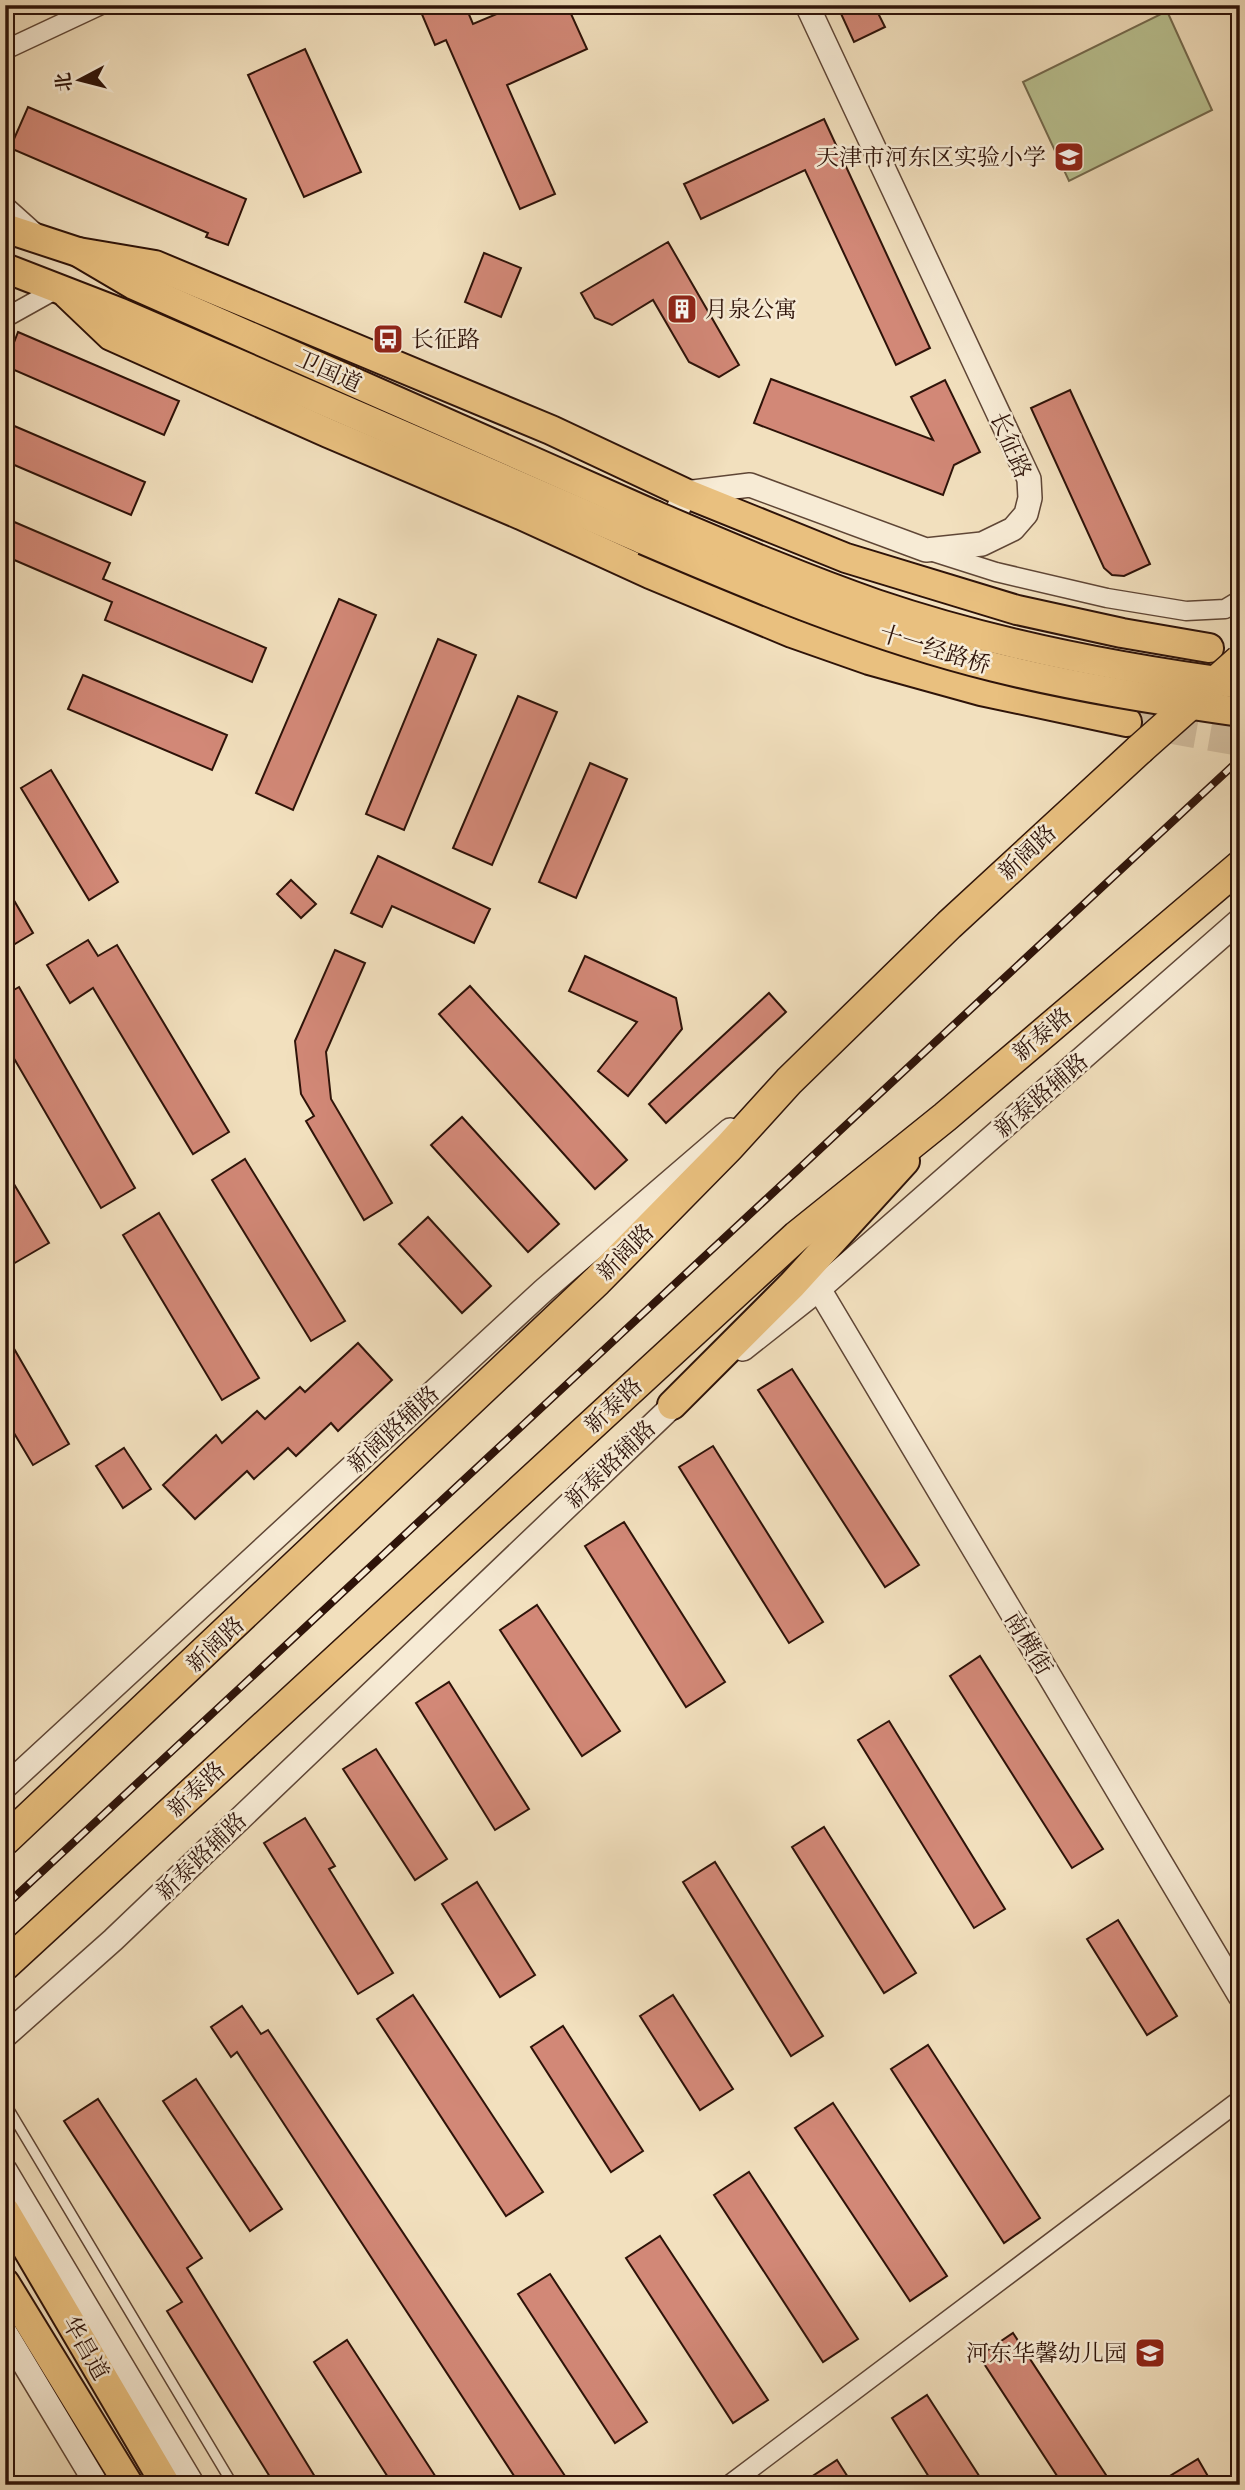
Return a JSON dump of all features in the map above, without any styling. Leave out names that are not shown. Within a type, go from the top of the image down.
[{"type":"highway","name":"新阔路","points":[[5,1840],[597,1281],[729,1147],[789,1081],[948,925],[1240,660]]},
{"type":"highway","name":"新泰路","points":[[5,1965],[797,1236],[945,1117],[1240,866]]},
{"type":"main road","name":"卫国道","points":[[5,228],[78,253],[134,285],[649,527]]},
{"type":"main road","points":[[78,253],[155,265],[551,430],[685,493],[846,558],[948,591],[1122,634],[1209,648]]},
{"type":"main road","name":"卫国道","points":[[7,269],[649,527]]},
{"type":"main road","points":[[62,292],[111,336],[328,433],[521,514],[650,575],[793,633],[869,660],[1017,700],[1127,722]]},
{"type":"main road","name":"十一经路桥","points":[[649,527],[777,567],[924,619],[1038,649],[1171,675],[1240,684]]},
{"type":"main road","name":"十一经路桥","points":[[649,527],[818,612],[944,653],[1066,684],[1240,712]]},
{"type":"main road","points":[[672,1405],[792,1285],[945,1117]]},
{"type":"main road","name":"华昌道","points":[[5,2211],[166,2485]]},
{"type":"main road","name":"华昌道","points":[[5,2283],[129,2485]]},
{"type":"street","points":[[5,50],[101,5]]},
{"type":"street","name":"长征路","points":[[685,493],[750,485],[926,550],[982,544],[1013,529],[1026,514],[1030,498],[1029,479],[807,5]]},
{"type":"street","points":[[5,209],[39,239]]},
{"type":"street","points":[[5,318],[62,292]]},
{"type":"street","points":[[650,575],[685,493]]},
{"type":"street","points":[[926,550],[996,572],[1107,598],[1186,611],[1225,610],[1240,600]]},
{"type":"street","name":"新泰路辅路","points":[[5,2036],[113,1940],[672,1405],[819,1289],[1240,920]]},
{"type":"street","name":"新阔路辅路","points":[[5,1787],[544,1290],[684,1167],[789,1081]]},
{"type":"street","name":"南横街","points":[[819,1289],[1240,1996]]},
{"type":"street","points":[[729,2485],[1240,2100]]},
{"type":"street","points":[[5,2170],[193,2485]]},
{"type":"street","points":[[5,2332],[97,2485]]},
{"type":"lane","points":[[5,2103],[233,2485]]},
{"type":"green space","points":[[1167,11],[1212,110],[1069,181],[1023,82]]},
{"type":"building","points":[[418,5],[465,5],[473,24],[504,11],[502,5],[567,5],[587,49],[507,85],[555,194],[520,209],[446,40],[435,45]]},
{"type":"building","points":[[837,5],[874,5],[885,27],[854,42]]},
{"type":"building","points":[[305,49],[361,172],[304,197],[248,75]]},
{"type":"building","points":[[28,107],[246,199],[228,245],[206,237],[208,233],[10,148]]},
{"type":"building","points":[[824,119],[930,348],[896,365],[805,170],[701,219],[684,184]]},
{"type":"building","name":"月泉公寓","points":[[668,242],[739,365],[719,377],[689,362],[653,300],[612,325],[595,318],[581,293]]},
{"type":"building","points":[[484,253],[521,268],[501,317],[465,302]]},
{"type":"building","points":[[18,332],[179,401],[164,435],[5,366]]},
{"type":"building","points":[[771,379],[933,440],[911,397],[945,380],[980,452],[954,465],[943,495],[754,423]]},
{"type":"building","points":[[1070,390],[1150,564],[1124,576],[1112,575],[1104,568],[1031,408]]},
{"type":"building","points":[[5,422],[145,482],[131,515],[5,461]]},
{"type":"building","points":[[5,518],[110,563],[103,579],[266,648],[252,682],[105,620],[112,602],[5,556]]},
{"type":"building","points":[[339,599],[376,615],[293,810],[256,793]]},
{"type":"building","points":[[438,639],[476,655],[404,830],[366,814]]},
{"type":"building","points":[[83,675],[227,735],[212,770],[68,709]]},
{"type":"building","points":[[518,696],[557,712],[492,865],[453,848]]},
{"type":"building","points":[[590,763],[627,779],[576,898],[539,882]]},
{"type":"building","points":[[51,770],[118,882],[89,900],[21,788]]},
{"type":"building","points":[[378,856],[490,909],[474,943],[392,906],[382,927],[351,913]]},
{"type":"building","points":[[291,880],[316,904],[301,918],[277,894]]},
{"type":"building","points":[[5,885],[33,933],[5,950]]},
{"type":"building","points":[[88,940],[98,956],[117,945],[229,1132],[193,1154],[93,988],[70,1003],[47,965]]},
{"type":"building","points":[[335,950],[365,963],[326,1052],[331,1099],[392,1203],[364,1220],[306,1121],[314,1116],[301,1094],[295,1041]]},
{"type":"building","points":[[585,956],[676,998],[682,1029],[628,1096],[598,1071],[637,1022],[569,991]]},
{"type":"building","points":[[470,986],[627,1160],[595,1189],[439,1014]]},
{"type":"building","points":[[19,987],[135,1188],[101,1208],[5,1043],[5,995]]},
{"type":"building","points":[[769,993],[786,1012],[666,1123],[649,1104]]},
{"type":"building","points":[[462,1117],[559,1224],[528,1252],[431,1145]]},
{"type":"building","points":[[245,1159],[345,1321],[311,1341],[212,1180]]},
{"type":"building","points":[[5,1169],[49,1243],[13,1264],[5,1250]]},
{"type":"building","points":[[159,1213],[259,1378],[222,1400],[123,1235]]},
{"type":"building","points":[[428,1217],[491,1286],[462,1313],[399,1244]]},
{"type":"building","points":[[5,1333],[69,1444],[33,1465],[5,1418]]},
{"type":"building","points":[[358,1343],[392,1380],[338,1431],[331,1423],[296,1456],[288,1448],[254,1479],[247,1471],[195,1519],[163,1485],[216,1435],[222,1443],[257,1411],[265,1419],[300,1387],[305,1392]]},
{"type":"building","points":[[792,1369],[919,1565],[885,1587],[758,1390]]},
{"type":"building","points":[[713,1446],[823,1622],[789,1643],[679,1467]]},
{"type":"building","points":[[124,1448],[151,1489],[123,1508],[96,1466]]},
{"type":"building","points":[[624,1522],[725,1682],[686,1707],[585,1546]]},
{"type":"building","points":[[537,1605],[620,1731],[582,1756],[500,1630]]},
{"type":"building","points":[[980,1656],[1103,1849],[1072,1868],[950,1676]]},
{"type":"building","points":[[449,1682],[529,1809],[495,1830],[416,1703]]},
{"type":"building","points":[[889,1721],[1005,1909],[974,1928],[858,1740]]},
{"type":"building","points":[[376,1749],[447,1859],[415,1880],[343,1769]]},
{"type":"building","points":[[305,1818],[335,1866],[329,1869],[393,1973],[358,1994],[264,1843]]},
{"type":"building","points":[[824,1827],[916,1973],[884,1993],[792,1847]]},
{"type":"building","points":[[715,1862],[823,2036],[791,2056],[683,1882]]},
{"type":"building","points":[[477,1882],[535,1975],[500,1997],[442,1904]]},
{"type":"building","points":[[1118,1920],[1177,2016],[1147,2035],[1087,1939]]},
{"type":"building","points":[[413,1995],[543,2192],[506,2216],[377,2019]]},
{"type":"building","points":[[673,1995],[733,2089],[700,2110],[640,2016]]},
{"type":"building","points":[[242,2006],[261,2034],[268,2030],[571,2485],[520,2485],[237,2052],[231,2057],[211,2027]]},
{"type":"building","points":[[563,2026],[643,2151],[611,2172],[531,2047]]},
{"type":"building","points":[[928,2045],[1040,2218],[1004,2243],[891,2069]]},
{"type":"building","points":[[196,2079],[282,2209],[250,2231],[163,2101]]},
{"type":"building","points":[[98,2099],[202,2258],[187,2268],[320,2485],[275,2485],[167,2311],[182,2302],[64,2121]]},
{"type":"building","points":[[833,2103],[947,2276],[910,2301],[795,2128]]},
{"type":"building","points":[[749,2172],[858,2339],[823,2362],[714,2195]]},
{"type":"building","points":[[660,2236],[768,2400],[733,2423],[626,2258]]},
{"type":"building","points":[[550,2274],[647,2422],[615,2443],[518,2294]]},
{"type":"building","points":[[1013,2333],[1106,2475],[1092,2485],[1063,2485],[979,2356]]},
{"type":"building","points":[[347,2340],[441,2485],[393,2485],[314,2362]]},
{"type":"building","points":[[927,2395],[985,2485],[934,2485],[892,2418]]},
{"type":"building","points":[[1198,2459],[1213,2485],[1155,2485]]},
{"type":"building","points":[[837,2460],[853,2485],[799,2485]]},
{"type":"tunnel","points":[[1127,722],[1240,742]]},
{"type":"railway","points":[[5,1906],[1240,759]]},
{"type":"place","name":"天津市河东区实验小学","points":[[1069,157]]},
{"type":"place","name":"月泉公寓","points":[[682,309]]},
{"type":"place","name":"长征路","points":[[388,339]]},
{"type":"place","name":"河东华馨幼儿园","points":[[1150,2353]]}]
